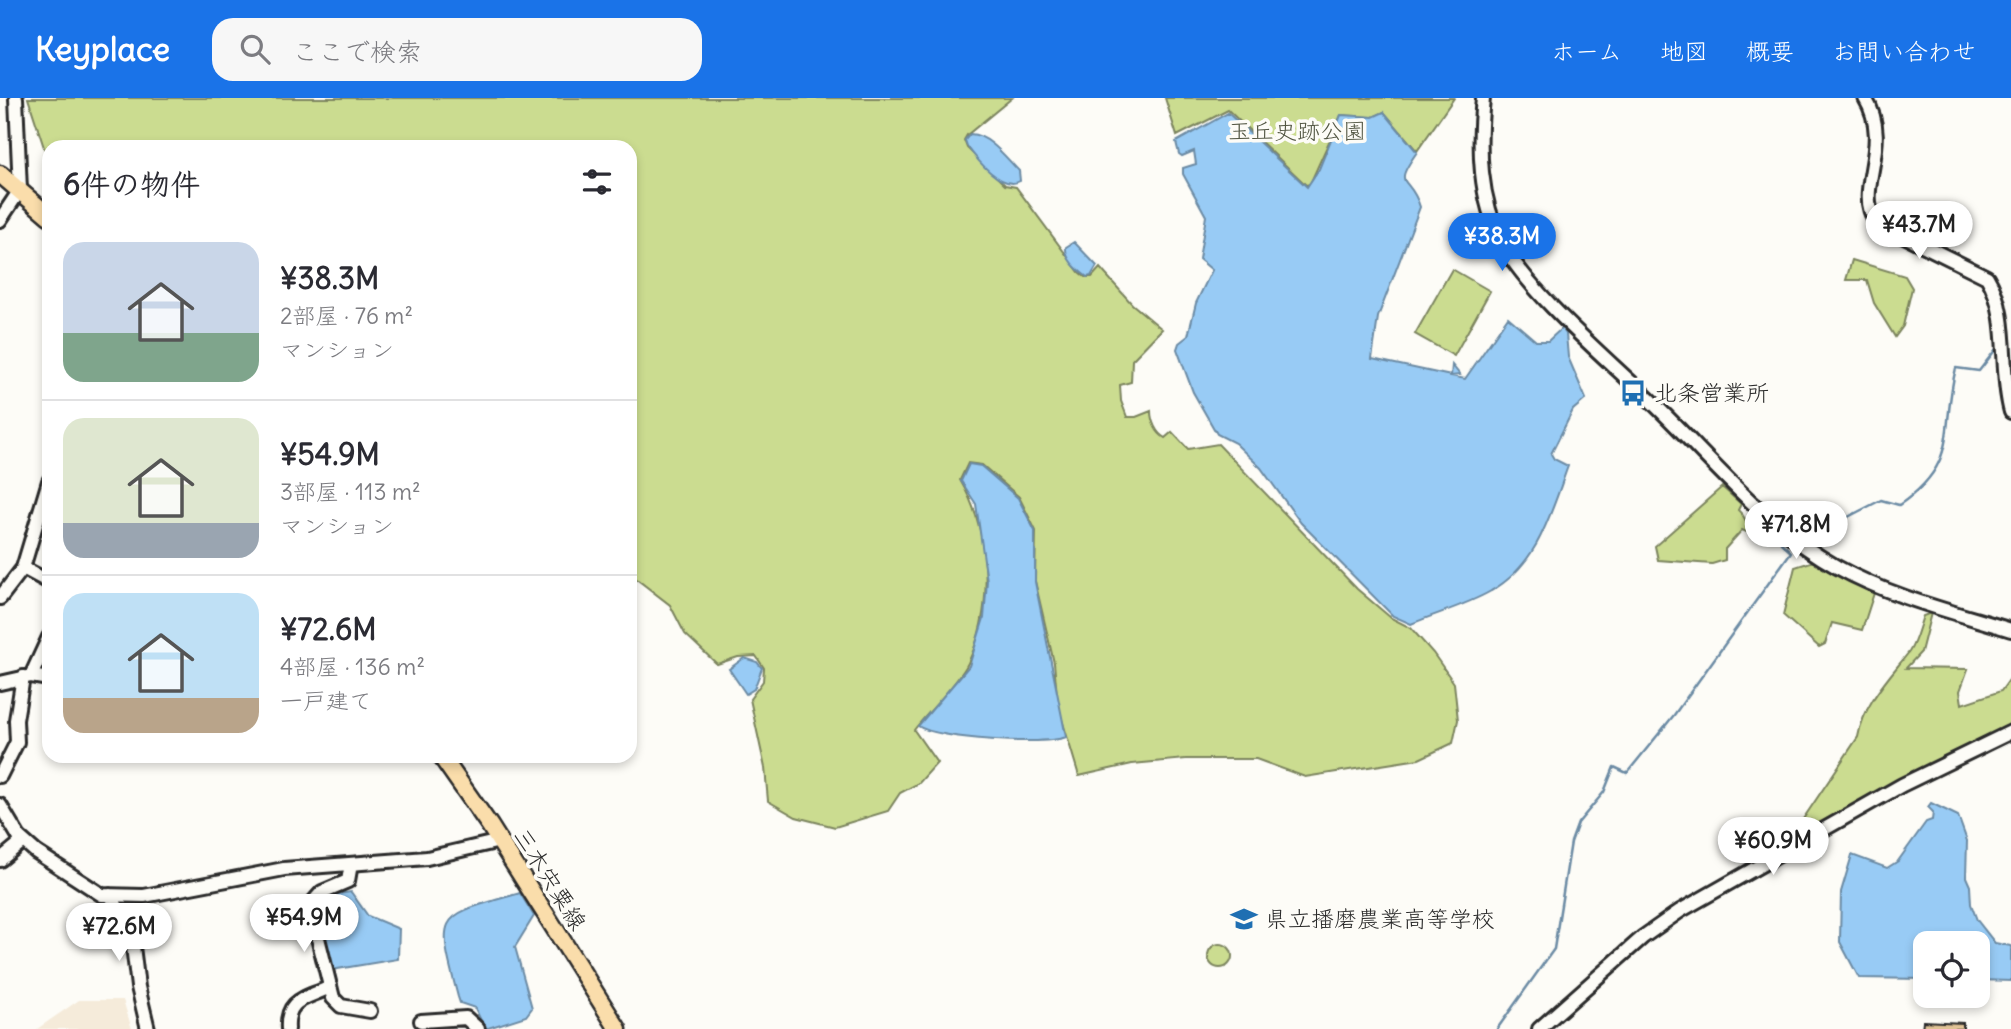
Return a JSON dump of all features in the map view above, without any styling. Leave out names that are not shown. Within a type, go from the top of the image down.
[{"type":"main road","points":[[0,174],[42,210]]},
{"type":"main road","name":"三木宍粟線","points":[[446,763],[499,841],[618,1029]]},
{"type":"street","points":[[0,220],[20,190],[16,98]]},
{"type":"street","points":[[1483,98],[1480,166],[1494,225],[1512,258],[1556,309],[1758,508],[1802,545],[1870,583],[2011,630]]},
{"type":"street","points":[[1864,98],[1877,132],[1878,148],[1867,201],[1869,212],[1876,222],[1987,277],[1994,293],[2001,328],[2011,412]]},
{"type":"street","points":[[0,598],[23,568],[42,504]]},
{"type":"street","points":[[23,568],[42,578]]},
{"type":"street","points":[[0,776],[16,748],[27,676],[42,649]]},
{"type":"street","points":[[0,683],[27,676],[42,678]]},
{"type":"street","points":[[1539,1029],[1643,937],[1680,911],[1902,785],[2011,732]]},
{"type":"street","points":[[0,805],[23,841],[102,895],[144,896],[284,869],[427,858],[499,841]]},
{"type":"street","points":[[0,860],[23,841]]},
{"type":"street","points":[[351,864],[348,881],[322,892],[314,901],[314,922],[330,987],[338,1004],[370,1011]]},
{"type":"street","points":[[110,895],[131,930],[138,987],[148,1029]]},
{"type":"street","points":[[288,1029],[288,1012],[292,1005],[330,987]]},
{"type":"street","points":[[421,1021],[466,1018],[478,1029]]},
{"type":"shaded area","points":[[79,1000],[123,1000],[132,1029],[37,1029]]},
{"type":"green space","points":[[28,98],[1012,98],[967,135],[964,140],[967,148],[1005,185],[1016,187],[1079,272],[1085,277],[1092,277],[1100,268],[1132,304],[1162,329],[1132,360],[1131,382],[1120,385],[1121,401],[1127,417],[1136,417],[1151,411],[1153,423],[1159,433],[1165,438],[1172,432],[1188,449],[1218,444],[1357,589],[1391,618],[1411,628],[1454,683],[1458,720],[1453,743],[1419,759],[1305,777],[1256,759],[1186,759],[1132,764],[1079,776],[1058,706],[1054,663],[1035,581],[1036,531],[1019,497],[982,465],[968,463],[960,480],[978,523],[983,546],[985,595],[976,641],[964,671],[914,730],[937,763],[919,783],[900,793],[888,811],[835,827],[796,817],[768,801],[765,768],[750,699],[763,681],[764,668],[756,656],[738,657],[717,664],[685,634],[670,605],[637,579],[637,140],[42,141]]},
{"type":"green space","name":"玉丘史跡公園","points":[[1165,98],[1454,98],[1417,151],[1384,112],[1373,117],[1341,115],[1310,184],[1306,185],[1228,110],[1177,136]]},
{"type":"green space","points":[[1852,260],[1905,276],[1912,288],[1903,326],[1895,337],[1874,303],[1867,280],[1846,280]]},
{"type":"green space","points":[[1452,269],[1490,291],[1454,356],[1415,334]]},
{"type":"green space","points":[[1722,487],[1741,504],[1738,510],[1746,520],[1749,533],[1742,530],[1725,549],[1725,560],[1712,564],[1658,560],[1655,546]]},
{"type":"green space","points":[[1817,560],[1874,593],[1862,630],[1832,623],[1825,644],[1819,647],[1783,615],[1795,567]]},
{"type":"green space","points":[[1931,613],[1921,652],[1906,668],[1968,669],[1960,691],[1962,704],[2001,691],[2011,677],[2011,719],[2007,730],[1785,846],[1858,737],[1871,702],[1911,648],[1923,616]]},
{"type":"green space","points":[[1220,944],[1229,947],[1232,956],[1229,965],[1220,968],[1211,965],[1208,956],[1211,947]]},
{"type":"water","points":[[1384,112],[1417,152],[1404,177],[1420,207],[1378,317],[1372,359],[1465,379],[1508,317],[1536,341],[1548,341],[1562,328],[1566,334],[1568,357],[1586,399],[1573,410],[1551,454],[1554,459],[1568,466],[1549,519],[1532,552],[1507,580],[1491,591],[1411,624],[1393,616],[1301,523],[1261,468],[1235,443],[1217,434],[1193,392],[1177,349],[1179,343],[1188,336],[1196,303],[1212,270],[1199,259],[1206,216],[1183,174],[1183,168],[1196,164],[1194,151],[1182,156],[1176,142],[1228,113],[1307,187],[1319,169],[1341,115],[1373,117]]},
{"type":"water","points":[[970,134],[984,138],[997,148],[1019,171],[1020,181],[1006,182],[990,173],[967,146],[965,140]]},
{"type":"water","points":[[1074,242],[1097,266],[1091,276],[1087,277],[1079,271],[1067,256],[1066,247]]},
{"type":"water","points":[[1452,365],[1460,375],[1451,376]]},
{"type":"water","points":[[969,464],[981,466],[1018,498],[1035,531],[1035,582],[1066,737],[1037,741],[991,740],[929,731],[918,726],[969,666],[984,618],[987,581],[976,504],[961,481]]},
{"type":"water","points":[[744,658],[757,662],[762,668],[754,689],[746,694],[729,669]]},
{"type":"water","points":[[1931,803],[1958,816],[1967,841],[1966,877],[1970,886],[1971,904],[1977,920],[1986,931],[1913,931],[1913,979],[1859,978],[1840,942],[1841,892],[1852,855],[1887,868],[1898,861],[1926,822],[1932,820],[1933,812],[1928,807]]},
{"type":"water","points":[[351,892],[368,916],[399,929],[398,959],[331,970],[321,933],[321,904],[325,896]]},
{"type":"water","points":[[520,893],[534,916],[515,947],[532,1008],[526,1016],[485,1029],[475,1008],[460,1003],[446,948],[446,933],[450,922],[458,914],[472,907]]},
{"type":"water","points":[[1990,937],[1995,943],[2011,946],[2011,981],[1990,980]]},
{"type":"building","points":[[1923,1021],[1963,1023],[1963,1029],[1922,1029]]},
{"type":"waterway","points":[[1793,533],[1836,507],[1846,518],[1881,500],[1899,505],[1919,489],[1932,474],[1945,444],[1956,368],[1979,371],[1996,349],[2001,347]]},
{"type":"waterway","points":[[1497,1029],[1554,949],[1571,842],[1578,823],[1604,792],[1614,767],[1627,773],[1674,715],[1791,552],[1781,543],[1788,537]]},
{"type":"place","name":"北条営業所","points":[[1633,393]]},
{"type":"place","name":"県立播磨農業高等学校","points":[[1244,919]]}]
